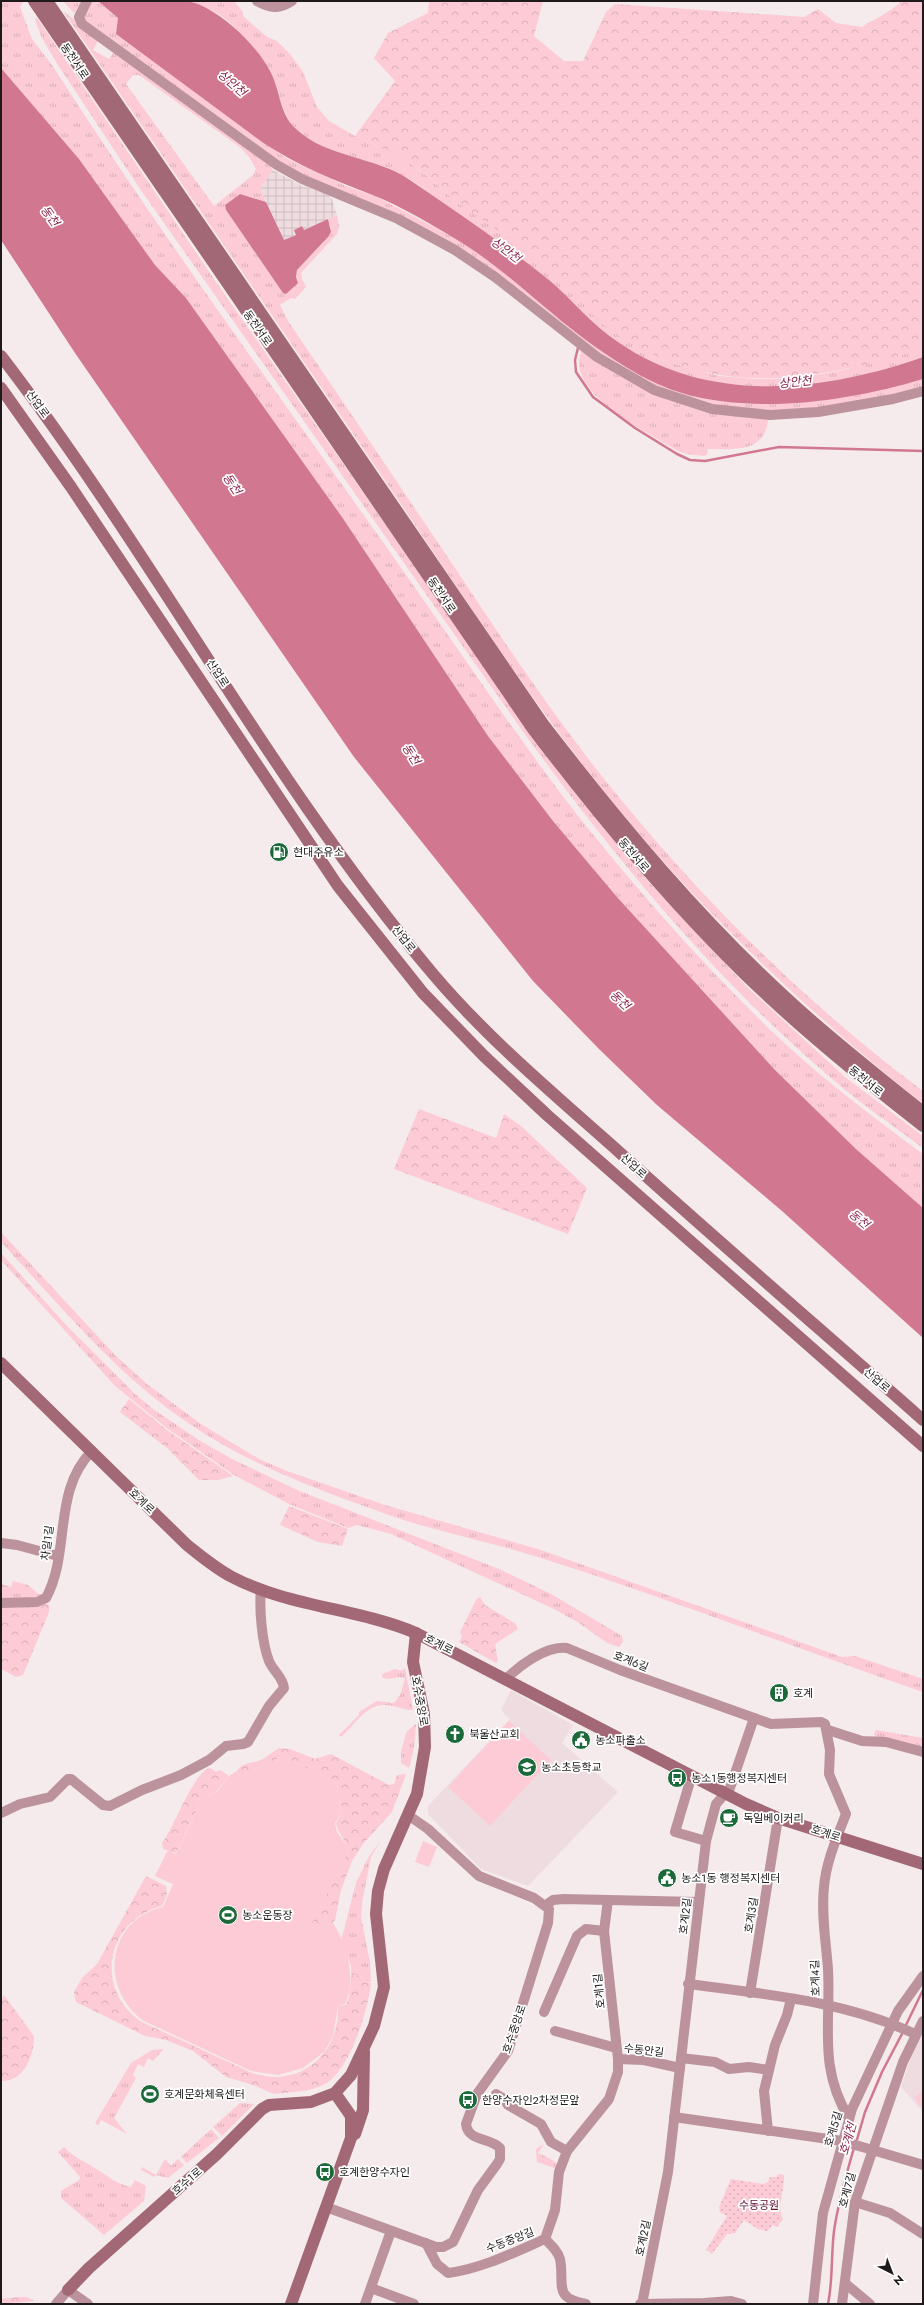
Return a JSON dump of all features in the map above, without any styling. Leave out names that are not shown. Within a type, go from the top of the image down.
[{"type":"main road","name":"동천서로","points":[[44,5],[539,717],[603,802],[663,872],[714,926],[783,994],[858,1061],[923,1112]]},
{"type":"main road","name":"동천서로","points":[[44,5],[533,729],[594,809],[715,944],[793,1019],[852,1070],[923,1126]]},
{"type":"main road","name":"산업로","points":[[1,356],[87,474],[258,734],[354,873],[437,979],[496,1041],[562,1101],[923,1420]]},
{"type":"main road","name":"산업로","points":[[1,388],[71,487],[338,886],[423,993],[484,1056],[547,1115],[923,1446]]},
{"type":"main road","name":"호계로","points":[[1,1363],[206,1561],[232,1577],[261,1589],[296,1600],[372,1618],[416,1633],[506,1679],[691,1778],[725,1794],[778,1818],[923,1864]]},
{"type":"main road","name":"호수중앙로","points":[[335,2093],[351,2075],[364,2049],[378,2012],[384,1987],[376,1914],[378,1891],[384,1869],[417,1794],[426,1741],[424,1714],[413,1662],[416,1633]]},
{"type":"main road","points":[[347,2150],[358,2128],[363,2110],[364,2049]]},
{"type":"main road","points":[[291,2304],[351,2138],[351,2116],[335,2093]]},
{"type":"main road","name":"호수1로","points":[[68,2290],[89,2268],[217,2154],[262,2109],[269,2105],[311,2102],[335,2093]]},
{"type":"street","points":[[88,1],[80,15],[80,21],[84,26],[174,89],[273,162],[302,179],[398,218],[455,250],[495,277],[597,357],[654,390],[712,409],[770,415],[818,412],[893,399],[923,391]]},
{"type":"street","points":[[257,1],[270,8],[282,6],[292,1]]},
{"type":"street","name":"차일1길","points":[[1,1603],[37,1602],[44,1600],[48,1595],[58,1556],[65,1502],[77,1472],[92,1451]]},
{"type":"street","points":[[1,1543],[17,1545],[58,1556]]},
{"type":"street","points":[[1,1812],[20,1804],[50,1797],[68,1779],[71,1779],[103,1805],[110,1806],[142,1790],[181,1775],[209,1760],[226,1746],[248,1742],[269,1706],[284,1688],[282,1680],[269,1660],[262,1621],[261,1589]]},
{"type":"street","name":"호계6길","points":[[506,1679],[524,1664],[546,1652],[561,1647],[567,1648],[620,1670],[771,1724],[821,1722],[825,1724],[828,1730],[862,1741],[886,1742],[923,1752]]},
{"type":"street","points":[[725,1794],[730,1788],[754,1718]]},
{"type":"street","points":[[828,1730],[830,1750],[829,1774],[837,1798],[846,1811],[838,1836]]},
{"type":"street","points":[[691,1778],[675,1832],[706,1841]]},
{"type":"street","name":"호계2길","points":[[641,2304],[668,2172],[681,2063],[688,1984],[706,1841],[716,1804],[725,1794]]},
{"type":"street","points":[[408,1815],[428,1829],[479,1876],[534,1898],[546,1905],[553,1900],[564,1899],[698,1902]]},
{"type":"street","name":"호계3길","points":[[750,1993],[778,1818]]},
{"type":"street","name":"호계4길","points":[[838,1836],[824,1887],[828,2006],[827,2047],[835,2092],[849,2118]]},
{"type":"street","name":"호계1길","points":[[608,1900],[604,1931],[618,2059]]},
{"type":"street","name":"호수중앙로","points":[[326,2208],[426,2243],[443,2247],[452,2242],[478,2190],[500,2159],[500,2148],[496,2144],[472,2136],[467,2129],[466,2124],[477,2094],[508,2051],[548,1923],[549,1910],[546,1905]]},
{"type":"street","points":[[544,2012],[581,1931],[586,1929],[604,1931]]},
{"type":"street","name":"호계5길","points":[[813,2304],[823,2214],[849,2118],[892,2023],[906,1998],[923,1976]]},
{"type":"street","points":[[688,1984],[828,2006],[892,2023],[913,2033]]},
{"type":"street","points":[[768,2132],[764,2091],[775,2045],[788,2015],[791,1999]]},
{"type":"street","name":"호계7길","points":[[842,2304],[846,2284],[855,2202],[868,2148],[913,2033],[923,2021]]},
{"type":"street","points":[[555,2031],[616,2048]]},
{"type":"street","name":"수동안길","points":[[545,2239],[549,2223],[556,2210],[559,2172],[567,2151],[609,2098],[618,2072],[618,2059],[681,2063]]},
{"type":"street","points":[[681,2063],[715,2062],[729,2069],[749,2067],[769,2070]]},
{"type":"street","points":[[496,2094],[504,2099],[508,2105],[541,2124],[551,2142],[567,2151]]},
{"type":"street","points":[[674,2117],[768,2132],[842,2141],[923,2165]]},
{"type":"street","points":[[855,2202],[890,2213],[923,2234]]},
{"type":"street","points":[[365,2304],[391,2231]]},
{"type":"street","name":"수동중앙길","points":[[426,2243],[437,2264],[448,2273],[511,2254],[545,2239],[560,2258],[562,2290],[564,2295],[572,2303],[586,2304]]},
{"type":"street","points":[[846,2284],[870,2304]]},
{"type":"street","points":[[370,2288],[414,2304]]},
{"type":"street","points":[[68,2290],[88,2304]]},
{"type":"street","name":"호수1로","points":[[56,2304],[68,2290]]},
{"type":"street","points":[[641,2304],[704,2304],[731,2301],[742,2304]]},
{"type":"shaded area","points":[[273,170],[303,186],[327,193],[332,199],[337,215],[303,230],[301,226],[294,230],[296,235],[284,240],[260,189]]},
{"type":"shaded area","name":"농소초등학교","points":[[511,1690],[573,1725],[562,1743],[618,1792],[528,1886],[481,1869],[428,1814],[428,1806],[510,1719],[501,1710]]},
{"type":"shaded area","points":[[923,2034],[923,2112],[901,2087],[913,2052]]},
{"type":"green space","points":[[1,1],[24,1],[20,7],[32,39],[52,65],[132,187],[509,722],[560,792],[586,826],[656,909],[704,963],[754,1014],[797,1055],[832,1084],[923,1154],[923,1208],[856,1149],[775,1070],[617,897],[553,821],[488,736],[342,517],[186,298],[155,265],[79,159],[1,68]]},
{"type":"green space","points":[[63,1],[98,1],[118,18],[116,34],[286,158],[346,186],[377,197],[455,238],[491,262],[593,345],[646,378],[681,392],[713,400],[744,404],[776,404],[862,393],[923,379],[923,388],[819,410],[772,413],[713,407],[633,378],[486,268],[288,167],[72,11]]},
{"type":"green space","points":[[188,1],[234,1],[243,12],[243,16],[267,37],[277,41],[290,54],[303,72],[317,107],[329,121],[355,136],[399,155],[430,178],[454,200],[486,220],[543,264],[652,354],[685,367],[719,376],[757,379],[797,378],[839,371],[923,349],[923,357],[885,369],[846,378],[807,384],[767,386],[727,384],[689,376],[652,362],[617,342],[539,272],[408,178],[380,165],[335,151],[307,138],[289,121],[263,65],[244,37],[229,22],[218,14]]},
{"type":"green space","points":[[429,1],[543,1],[534,36],[564,61],[583,61],[606,12],[615,4],[804,17],[818,9],[836,23],[862,27],[888,12],[901,1],[923,1],[923,349],[881,361],[841,370],[801,376],[761,378],[723,375],[684,367],[646,351],[608,328],[596,318],[565,283],[511,240],[455,201],[429,177],[393,154],[355,136],[395,81],[374,58],[388,33],[428,13]]},
{"type":"green space","points":[[63,11],[99,39],[93,50],[109,59],[115,50],[266,161],[273,170],[260,189],[266,202],[240,194],[225,205],[226,210],[283,293],[298,281],[296,277],[297,270],[323,243],[331,228],[328,219],[337,215],[339,227],[337,234],[301,273],[306,287],[295,299],[291,298],[280,305],[288,321],[524,670],[597,770],[670,858],[709,900],[791,981],[878,1056],[923,1091],[923,1104],[882,1071],[764,966],[690,891],[621,812],[587,769],[522,682]],"holes":[[[133,75],[139,75],[241,148],[249,157],[256,169],[253,175],[214,206],[126,84]]]},
{"type":"green space","points":[[37,18],[216,282],[560,774],[649,882],[747,987],[845,1077],[923,1136],[923,1148],[869,1109],[838,1084],[751,1004],[670,918],[595,827],[524,733],[140,189],[56,62],[41,36],[35,19]]},
{"type":"green space","points":[[583,350],[636,384],[768,419],[766,430],[761,438],[747,447],[708,449],[707,455],[704,456],[687,454],[678,451],[619,415],[592,391],[583,378],[579,364],[579,358]]},
{"type":"green space","points":[[419,1109],[496,1138],[504,1114],[521,1126],[587,1188],[568,1234],[394,1169]]},
{"type":"green space","points":[[1,1232],[115,1355],[147,1384],[201,1424],[259,1459],[287,1471],[385,1505],[541,1550],[842,1657],[855,1656],[923,1679],[923,1692],[678,1604],[580,1571],[519,1551],[392,1516],[306,1484],[262,1465],[221,1443],[181,1418],[132,1379],[86,1335],[1,1242]]},
{"type":"green space","points":[[1,1253],[67,1326],[134,1393],[153,1409],[202,1442],[232,1459],[297,1490],[499,1569],[551,1594],[622,1636],[623,1642],[619,1647],[607,1643],[579,1623],[554,1609],[391,1534],[357,1525],[348,1528],[289,1504],[234,1475],[168,1429],[115,1386],[1,1260]]},
{"type":"green space","points":[[129,1399],[167,1430],[233,1476],[218,1480],[199,1480],[167,1448],[120,1412]]},
{"type":"green space","points":[[289,1506],[348,1529],[342,1546],[318,1542],[280,1525]]},
{"type":"green space","points":[[13,1581],[28,1585],[38,1594],[43,1594],[45,1597],[1,1601],[1,1584],[11,1587]]},
{"type":"green space","points":[[480,1597],[485,1605],[516,1624],[518,1629],[495,1644],[498,1661],[496,1663],[459,1642],[462,1637],[460,1632],[476,1600]]},
{"type":"green space","points":[[45,1603],[49,1605],[49,1612],[23,1675],[16,1677],[1,1669],[1,1605]]},
{"type":"green space","points":[[405,1668],[413,1710],[386,1705],[376,1706],[365,1713],[341,1737],[339,1735],[359,1715],[359,1712],[377,1701],[393,1703],[396,1701],[401,1693],[405,1678],[399,1677],[386,1679],[383,1678],[382,1674],[395,1669],[401,1671]]},
{"type":"green space","points":[[509,1721],[551,1760],[490,1826],[448,1787]]},
{"type":"green space","points":[[416,1724],[414,1748],[409,1768],[401,1763],[401,1751],[407,1731]]},
{"type":"green space","points":[[876,1730],[923,1738],[923,1750],[876,1737],[874,1734]]},
{"type":"green space","points":[[279,1748],[290,1749],[315,1759],[331,1754],[389,1785],[394,1784],[397,1775],[406,1774],[392,1812],[363,1844],[352,1861],[341,1890],[335,1920],[330,1925],[319,1929],[310,1927],[311,1923],[348,1851],[336,1823],[341,1813],[337,1783],[282,1756],[256,1770],[238,1770],[244,1765],[263,1759]]},
{"type":"green space","name":"농소운동장","points":[[282,1756],[337,1783],[341,1813],[335,1823],[337,1832],[347,1846],[348,1851],[310,1927],[319,1929],[333,1923],[342,1941],[349,1962],[350,1984],[349,1994],[345,2004],[338,2006],[333,2036],[324,2052],[303,2068],[278,2075],[251,2071],[144,2021],[130,2007],[120,1992],[115,1974],[115,1957],[120,1940],[130,1926],[144,1914],[163,1907],[173,1884],[155,1876],[168,1850],[176,1854],[203,1798],[209,1794],[216,1793],[229,1776],[238,1770],[254,1770]]},
{"type":"green space","points":[[210,1768],[216,1772],[220,1770],[229,1776],[215,1793],[209,1794],[203,1798],[176,1853],[163,1849],[162,1843],[191,1789],[204,1771]]},
{"type":"green space","points":[[381,1840],[371,1857],[362,1903],[361,1917],[370,1962],[371,1982],[366,1983],[360,1975],[351,1976],[351,1966],[342,1943],[342,1937],[356,1883],[368,1858]]},
{"type":"green space","points":[[423,1841],[437,1847],[429,1867],[415,1862]]},
{"type":"green space","points":[[146,1876],[166,1886],[167,1895],[162,1906],[143,1914],[128,1926],[118,1940],[113,1957],[112,1975],[117,1992],[126,2008],[142,2022],[250,2072],[267,2076],[284,2076],[299,2072],[312,2064],[323,2054],[332,2040],[337,2024],[338,2006],[346,2005],[349,1997],[351,1976],[360,1975],[366,1983],[371,1983],[366,2008],[362,2023],[350,2053],[334,2077],[325,2084],[313,2089],[274,2094],[253,2085],[226,2077],[193,2051],[166,2040],[145,2036],[76,2002],[74,1992],[82,1978],[97,1964]]},
{"type":"green space","points":[[4,1995],[34,2036],[34,2044],[30,2059],[22,2072],[9,2080],[1,2081],[1,2001]]},
{"type":"green space","points":[[164,2049],[153,2061],[148,2058],[144,2067],[138,2064],[133,2075],[136,2078],[114,2118],[127,2134],[101,2120],[98,2125],[95,2123],[131,2063],[152,2050]]},
{"type":"green space","points":[[923,2090],[923,2108],[914,2098]]},
{"type":"green space","points":[[240,2103],[254,2104],[222,2136],[213,2127]]},
{"type":"green space","points":[[211,2129],[219,2138],[187,2163],[181,2157]]},
{"type":"green space","points":[[544,2144],[538,2153],[551,2159],[558,2165],[557,2169],[537,2162],[536,2149]]},
{"type":"green space","points":[[64,2147],[76,2157],[117,2182],[131,2187],[135,2180],[146,2186],[144,2201],[104,2235],[61,2198],[61,2191],[79,2180],[80,2177],[58,2152]]},
{"type":"green space","points":[[165,2159],[171,2166],[178,2159],[184,2165],[168,2178],[156,2175]]},
{"type":"green space","points":[[142,2167],[156,2175],[154,2177],[141,2170]]},
{"type":"green space","name":"수동공원","points":[[778,2174],[784,2175],[784,2180],[780,2209],[783,2219],[777,2227],[773,2225],[767,2231],[758,2229],[744,2220],[735,2233],[727,2234],[712,2254],[706,2250],[727,2216],[720,2212],[719,2207],[731,2179],[763,2184],[768,2182],[770,2177],[777,2177]]},
{"type":"green space","points":[[27,2297],[34,2301],[1,2304],[1,2299]]},
{"type":"water","name":"상안천","points":[[98,1],[186,1],[198,4],[210,10],[234,27],[264,60],[273,78],[286,115],[295,128],[307,138],[336,151],[382,166],[410,180],[480,228],[549,280],[591,320],[618,342],[653,362],[690,376],[728,384],[767,386],[807,384],[846,378],[885,369],[923,357],[923,379],[865,394],[834,399],[772,404],[711,400],[682,393],[659,385],[626,367],[594,346],[576,333],[508,276],[454,238],[395,205],[317,172],[262,142],[116,34],[118,18]]},
{"type":"water","name":"동천","points":[[1,68],[79,159],[155,265],[186,298],[342,517],[488,736],[553,821],[617,897],[775,1070],[856,1149],[923,1208],[923,1338],[782,1211],[657,1105],[599,1049],[533,981],[354,757],[75,353],[1,240]]},
{"type":"water","points":[[240,194],[266,202],[284,240],[296,235],[294,230],[302,226],[304,230],[328,219],[331,232],[297,270],[296,277],[298,283],[286,294],[283,293],[226,210],[225,205]]},
{"type":"waterway","points":[[578,348],[575,360],[576,372],[593,397],[635,428],[677,454],[690,460],[705,461],[779,447],[923,451]]},
{"type":"waterway","name":"호계천","points":[[905,2027],[923,1990]]},
{"type":"waterway","name":"호계천","points":[[856,2143],[865,2112],[882,2072],[903,2032]]},
{"type":"waterway","name":"호계천","points":[[828,2304],[831,2286],[833,2240],[836,2221],[842,2189],[854,2148]]},
{"type":"place","name":"현대주유소","points":[[279,852]]},
{"type":"place","name":"호계","points":[[779,1693]]},
{"type":"place","name":"북울산교회","points":[[455,1734]]},
{"type":"place","name":"농소파출소","points":[[581,1740]]},
{"type":"place","name":"농소초등학교","points":[[527,1767]]},
{"type":"place","name":"농소1동행정복지센터","points":[[677,1778]]},
{"type":"place","name":"독일베이커리","points":[[729,1818]]},
{"type":"place","name":"농소1동 행정복지센터","points":[[667,1878]]},
{"type":"place","name":"농소운동장","points":[[228,1915]]},
{"type":"place","name":"호계문화체육센터","points":[[150,2094]]},
{"type":"place","name":"한양수자인2차정문앞","points":[[468,2100]]},
{"type":"place","name":"호계한양수자인","points":[[325,2172]]}]
